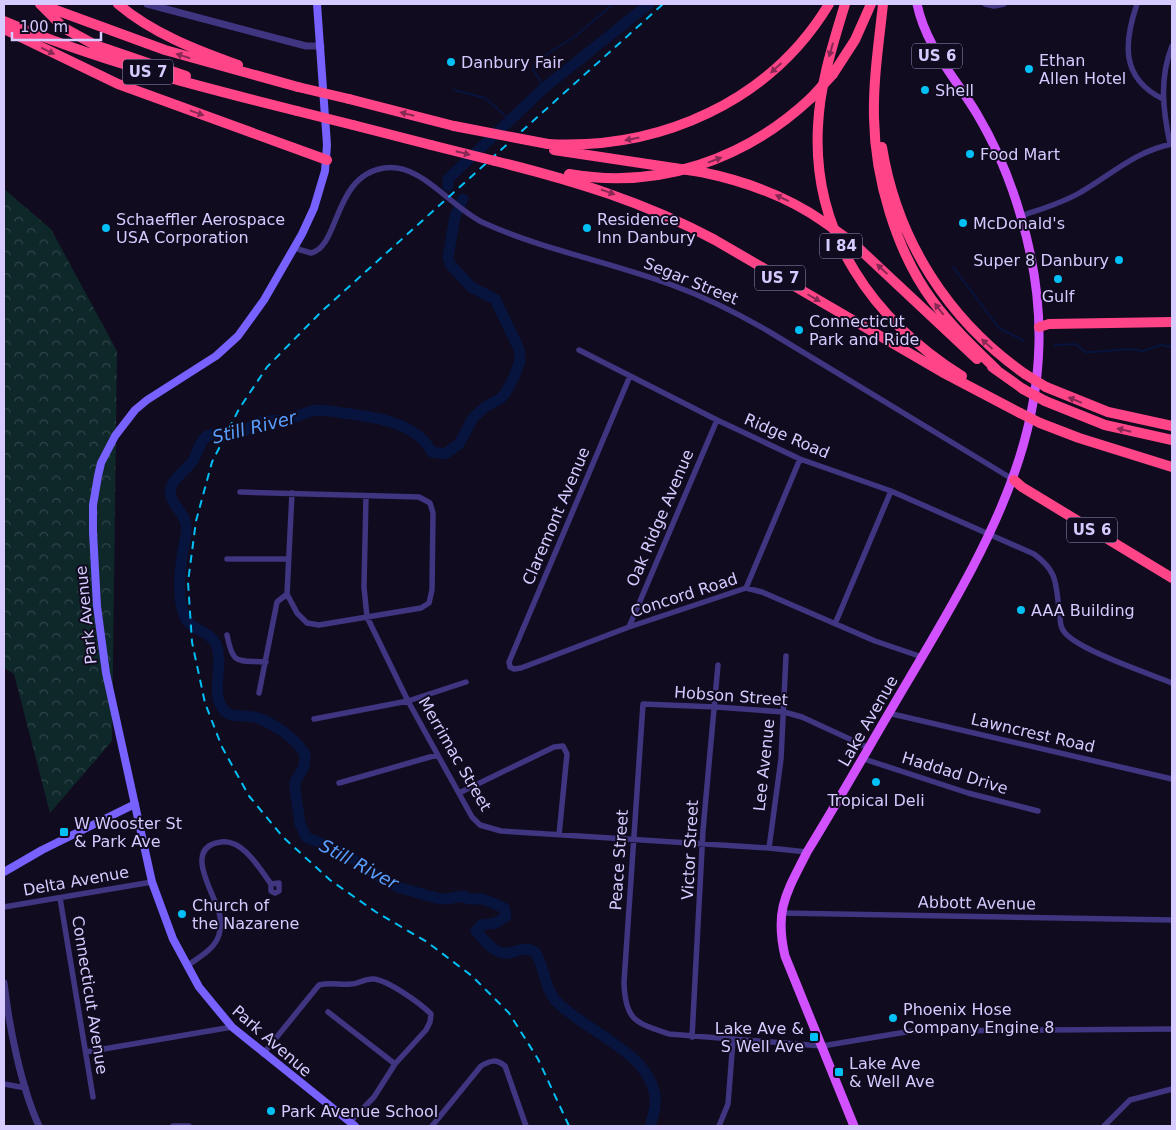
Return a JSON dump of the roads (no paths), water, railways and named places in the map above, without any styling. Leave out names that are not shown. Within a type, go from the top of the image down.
[{"type":"highway","points":[[40,4],[64,28],[108,50],[297,111]]},
{"type":"highway","name":"US 7","points":[[40,4],[165,50],[298,87],[454,126],[546,146]]},
{"type":"highway","points":[[118,4],[143,22],[196,49],[298,87]]},
{"type":"highway","points":[[546,146],[582,145],[638,138],[672,129],[705,116],[739,97],[781,64],[806,37],[829,4]]},
{"type":"highway","name":"I 84","points":[[845,4],[828,60],[818,126],[820,171],[836,235],[867,292],[895,325],[928,354],[1020,413],[1040,423],[1100,445],[1172,460]]},
{"type":"highway","points":[[529,168],[608,179],[649,177],[713,161],[744,147],[774,129],[811,98],[833,74],[856,40],[871,4]]},
{"type":"highway","points":[[883,4],[874,89],[875,142],[883,188],[896,228],[931,299],[950,323],[997,370]]},
{"type":"highway","name":"US 7","points":[[4,21],[76,49],[136,69],[431,145],[529,168],[616,195],[689,226],[942,372],[1020,413]]},
{"type":"highway","points":[[4,29],[118,84],[327,160]]},
{"type":"highway","points":[[880,36],[878,90],[881,141],[890,186],[903,223],[922,262],[958,315],[986,344],[1025,374],[1046,387],[1108,412],[1172,426]]},
{"type":"highway","points":[[546,146],[701,172],[771,193],[824,222],[852,242],[973,357],[997,370],[1023,389],[1045,401],[1104,425],[1172,440]]},
{"type":"highway","points":[[1039,327],[1050,324],[1172,322]]},
{"type":"highway","points":[[1039,327],[1050,329],[1172,328]]},
{"type":"highway","points":[[1100,445],[1172,467]]},
{"type":"highway","points":[[1014,480],[1026,482],[1172,571]]},
{"type":"highway","name":"US 6","points":[[1014,480],[1022,487],[1172,578]]},
{"type":"main road","points":[[317,4],[319,22]]},
{"type":"main road","points":[[319,22],[322,4]]},
{"type":"main road","name":"US 6","points":[[917,4],[926,34],[937,56],[978,115],[992,142],[1021,216],[1036,285],[1039,327]]},
{"type":"main road","name":"Park Avenue","points":[[319,22],[327,160],[319,196],[294,248],[260,307],[238,336],[216,356],[154,395],[135,410],[115,436],[102,463],[95,491],[93,518],[98,621],[106,673],[152,882],[160,909],[187,966],[215,1009],[232,1027],[263,1054],[352,1124]]},
{"type":"main road","name":"Lake Avenue","points":[[854,1126],[785,956],[780,934],[781,913],[787,892],[807,852],[864,759],[888,713],[962,590],[991,534],[1014,480],[1025,443],[1033,402],[1039,327]]},
{"type":"main road","points":[[4,872],[42,850],[135,804]]},
{"type":"street","points":[[146,4],[306,46],[321,46]]},
{"type":"street","points":[[985,4],[994,6],[1004,4]]},
{"type":"street","points":[[1137,4],[1127,38],[1128,58],[1142,83],[1163,98]]},
{"type":"street","points":[[1021,216],[1077,195],[1130,159],[1171,144],[1163,98],[1164,74],[1172,46]]},
{"type":"street","name":"Segar Street","points":[[294,248],[311,253],[321,248],[352,187],[365,175],[382,168],[401,168],[418,175],[467,214],[537,243],[672,285],[728,310],[776,336],[1014,480]]},
{"type":"street","name":"Ridge Road","points":[[579,350],[717,420],[800,459],[892,491],[1034,554],[1046,563],[1055,576],[1062,629],[1068,638],[1083,647],[1172,683]]},
{"type":"street","name":"Claremont Avenue","points":[[510,667],[509,662],[630,376]]},
{"type":"street","name":"Oak Ridge Avenue","points":[[629,627],[717,420]]},
{"type":"street","points":[[746,588],[800,459]]},
{"type":"street","points":[[835,624],[892,491]]},
{"type":"street","points":[[240,492],[292,493],[366,496],[419,497],[430,503],[433,513],[432,590],[429,602],[421,608],[319,626],[307,623],[296,614],[287,594],[292,493]]},
{"type":"street","name":"Merrimac Street","points":[[366,496],[364,587],[367,617],[437,755],[472,817],[480,826],[490,830],[634,841],[704,843],[807,852]]},
{"type":"street","points":[[227,559],[288,559]]},
{"type":"street","name":"Concord Road","points":[[510,667],[514,669],[521,668],[629,627],[728,592],[746,588],[762,592],[875,641],[922,657]]},
{"type":"street","points":[[259,693],[277,602],[287,594]]},
{"type":"street","points":[[227,635],[231,654],[235,658],[266,662]]},
{"type":"street","name":"Lee Avenue","points":[[768,848],[781,759],[786,656]]},
{"type":"street","name":"Victor Street","points":[[692,1037],[704,843],[718,665]]},
{"type":"street","points":[[314,719],[408,701],[466,682]]},
{"type":"street","name":"Hobson Street","points":[[643,704],[716,706],[784,712],[802,717],[869,748]]},
{"type":"street","name":"Peace Street","points":[[643,704],[624,982],[625,1003],[631,1017],[654,1029],[669,1034],[692,1037]]},
{"type":"street","name":"Lawncrest Road","points":[[888,713],[1172,779]]},
{"type":"street","points":[[459,793],[554,747],[563,746],[567,754],[559,835]]},
{"type":"street","points":[[339,783],[437,755]]},
{"type":"street","name":"Haddad Drive","points":[[864,759],[968,793],[1038,811]]},
{"type":"street","points":[[187,966],[209,950],[216,943],[219,934],[221,922],[219,911],[201,862],[203,854],[209,847],[217,842],[227,841],[236,844],[271,884]]},
{"type":"street","name":"Delta Avenue","points":[[4,907],[152,882]]},
{"type":"street","name":"Connecticut Avenue","points":[[60,898],[93,1097]]},
{"type":"street","name":"Abbott Avenue","points":[[781,913],[1172,920]]},
{"type":"street","points":[[263,1054],[319,985],[327,983],[353,984],[363,980],[374,979],[387,984],[424,1007],[431,1014],[426,1030],[394,1064],[374,1097],[352,1124]]},
{"type":"street","points":[[4,983],[6,1008],[26,1088],[39,1126]]},
{"type":"street","points":[[328,1012],[394,1064]]},
{"type":"street","points":[[86,1052],[232,1027]]},
{"type":"street","points":[[692,1037],[822,1046],[912,1030],[1105,1031],[1172,1029]]},
{"type":"street","points":[[719,1126],[728,1104],[733,1040]]},
{"type":"street","points":[[432,1126],[481,1066],[489,1061],[498,1061],[505,1066],[510,1075],[526,1126]]},
{"type":"street","points":[[4,1084],[26,1088]]},
{"type":"street","points":[[1104,1126],[1130,1100],[1172,1089]]},
{"type":"street","points":[[173,1126],[189,1126]]},
{"type":"waterway","points":[[544,88],[533,69],[535,62],[577,35],[613,4]]},
{"type":"waterway","name":"Still River","points":[[448,186],[448,179],[544,88],[649,4]]},
{"type":"waterway","points":[[454,90],[485,98],[510,120]]},
{"type":"waterway","name":"Still River","points":[[463,199],[455,216],[448,257],[450,264],[471,287],[495,299],[519,349],[520,361],[506,392],[501,398],[485,407],[473,418],[459,444],[445,454],[432,452],[415,433],[392,422],[367,416],[323,410],[316,410],[283,420],[260,422],[237,434],[214,434],[207,436],[202,441],[192,462],[175,480],[170,492],[173,502],[183,515],[186,524],[186,537],[180,575],[180,601],[188,622],[211,637],[217,647],[219,654],[217,692],[224,711],[228,714],[258,718],[272,724],[290,737],[305,754],[304,767],[295,782],[295,789],[300,824],[306,837],[341,851],[385,881],[401,888],[436,898],[447,899],[463,896],[469,899],[483,899],[504,908],[506,916],[496,923],[481,925],[476,931],[491,947],[502,953],[525,949],[535,952],[549,990],[556,1001],[569,1013],[619,1046],[634,1059],[646,1073],[653,1089],[655,1107],[651,1126]]},
{"type":"waterway","points":[[953,267],[999,328],[1024,341]]},
{"type":"waterway","points":[[1055,345],[1076,344],[1085,352],[1131,349],[1143,351],[1160,345],[1172,347]]},
{"type":"railway","points":[[569,1126],[538,1059],[509,1013],[472,976],[427,942],[376,912],[330,880],[283,837],[249,796],[222,747],[205,703],[192,642],[188,582],[196,521],[212,462],[239,409],[267,367],[322,311],[663,4]]},
{"type":"place","name":"Danbury Fair","points":[[451,62]]},
{"type":"place","name":"Ethan Allen Hotel","points":[[1029,69]]},
{"type":"place","name":"Shell","points":[[925,90]]},
{"type":"place","name":"Food Mart","points":[[970,154]]},
{"type":"place","name":"McDonald's","points":[[963,223]]},
{"type":"place","name":"Schaeffler Aerospace USA Corporation","points":[[106,228]]},
{"type":"place","name":"Residence Inn Danbury","points":[[587,228]]},
{"type":"place","name":"Super 8 Danbury","points":[[1119,260]]},
{"type":"place","name":"Gulf","points":[[1058,279]]},
{"type":"place","name":"Connecticut Park and Ride","points":[[799,330]]},
{"type":"place","name":"AAA Building","points":[[1021,610]]},
{"type":"place","name":"Tropical Deli","points":[[876,782]]},
{"type":"place","name":"W Wooster St & Park Ave","points":[[64,832]]},
{"type":"place","name":"Church of the Nazarene","points":[[182,914]]},
{"type":"place","name":"Phoenix Hose Company Engine 8","points":[[893,1018]]},
{"type":"place","name":"Lake Ave & S Well Ave","points":[[814,1037]]},
{"type":"place","name":"Lake Ave & Well Ave","points":[[839,1072]]},
{"type":"place","name":"Park Avenue School","points":[[271,1111]]}]
